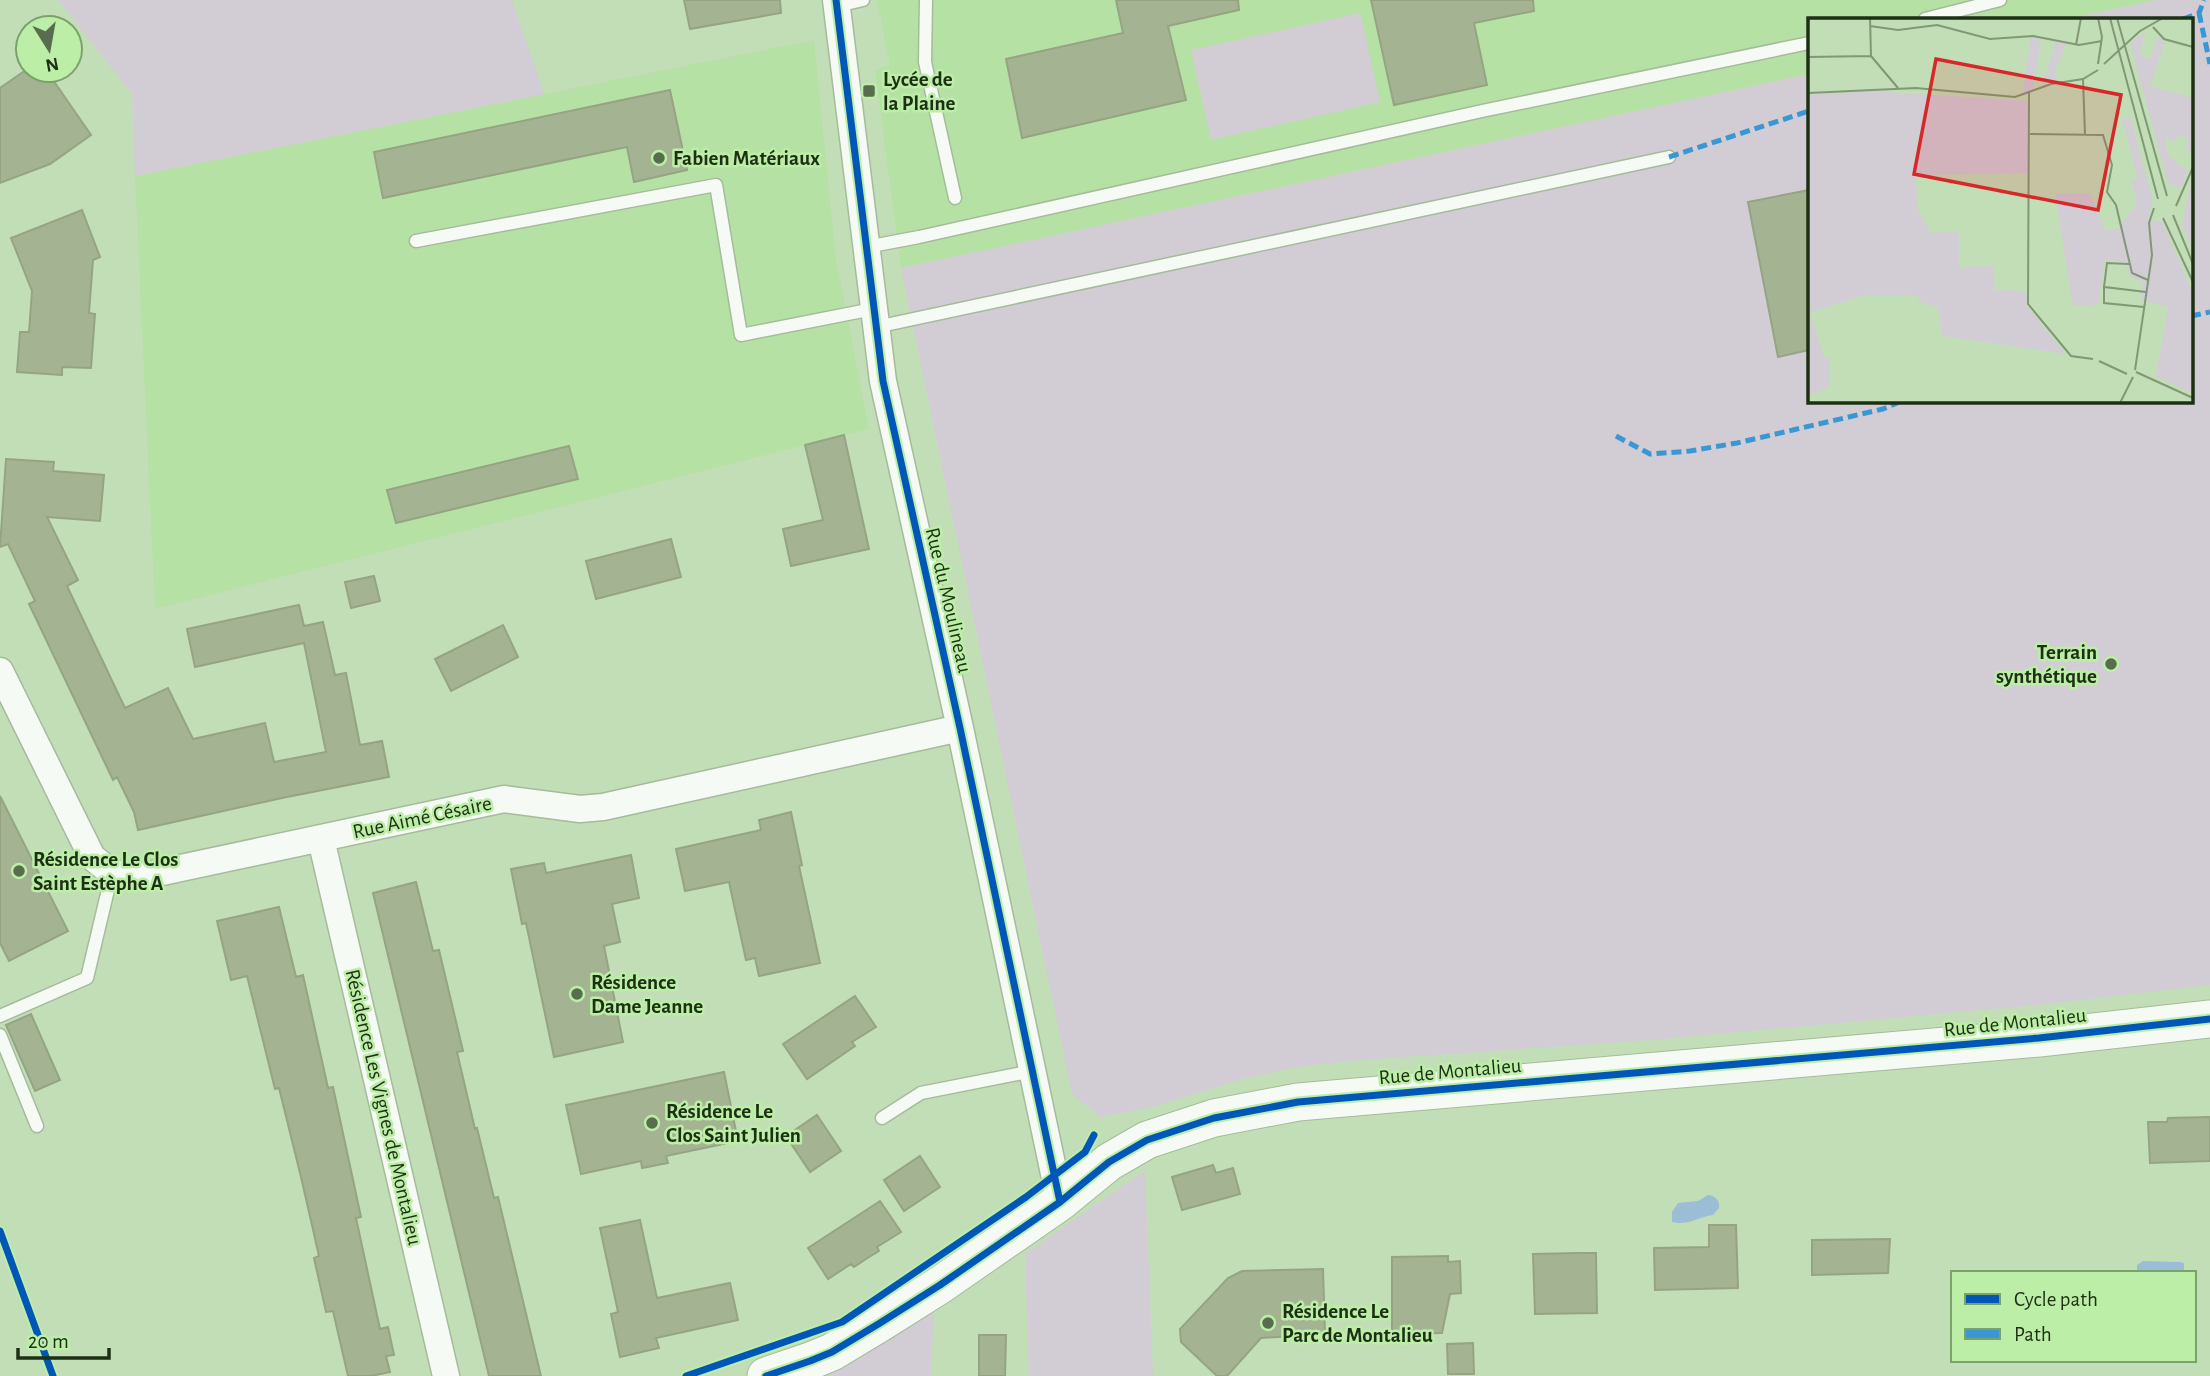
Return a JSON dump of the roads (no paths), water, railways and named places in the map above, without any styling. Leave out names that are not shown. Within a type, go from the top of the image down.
[{"type":"street","name":"Rue du Moulineau","points":[[837,3],[883,381],[1034,1070],[1060,1202]]},
{"type":"street","points":[[0,671],[92,857],[112,873]]},
{"type":"street","name":"Rue Aimé Césaire","points":[[112,873],[148,875],[504,799],[580,809],[603,807],[960,728]]},
{"type":"street","name":"Résidence Les Vignes de Montalieu","points":[[321,839],[446,1376]]},
{"type":"street","name":"Rue de Montalieu","points":[[766,1376],[832,1352],[880,1323],[1060,1202],[1109,1162],[1147,1140],[1214,1118],[1298,1102],[2039,1038],[2210,1019]]},
{"type":"lane","points":[[837,3],[863,0]]},
{"type":"lane","points":[[926,0],[925,62],[955,198]]},
{"type":"lane","points":[[1929,18],[2000,0]]},
{"type":"lane","points":[[866,247],[1496,108],[1808,43]]},
{"type":"lane","points":[[416,241],[716,185],[741,335],[875,318],[1670,157]]},
{"type":"lane","points":[[0,1016],[87,978],[112,873]]},
{"type":"lane","points":[[0,1035],[37,1126]]},
{"type":"lane","points":[[882,1118],[921,1093],[1034,1070]]},
{"type":"water","points":[[1708,1195],[1719,1203],[1719,1208],[1713,1215],[1688,1222],[1672,1222],[1672,1212],[1678,1203],[1698,1201]]},
{"type":"water","points":[[2143,1261],[2180,1262],[2184,1263],[2184,1271],[2137,1271],[2137,1265]]},
{"type":"place","name":"Lycée de la Plaine","points":[[869,91]]},
{"type":"place","name":"Fabien Matériaux","points":[[659,158]]},
{"type":"place","name":"Terrain synthétique","points":[[2111,664]]},
{"type":"place","name":"Résidence Le Clos Saint Estèphe A","points":[[19,871]]},
{"type":"place","name":"Résidence Dame Jeanne","points":[[577,994]]},
{"type":"place","name":"Résidence Le Clos Saint Julien","points":[[652,1123]]},
{"type":"place","name":"Résidence Le Parc de Montalieu","points":[[1268,1323]]}]
